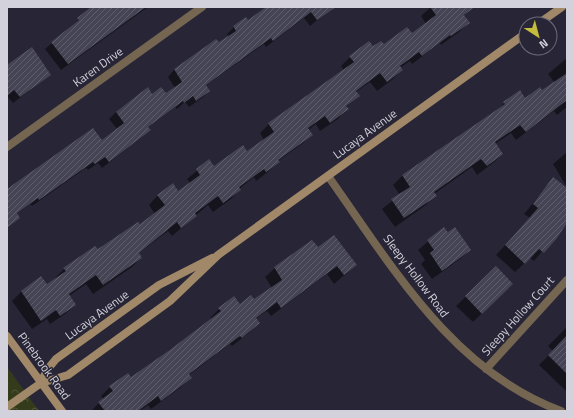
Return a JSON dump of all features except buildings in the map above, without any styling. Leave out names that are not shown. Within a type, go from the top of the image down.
[{"type":"street","name":"Karen Drive","points":[[7,147],[202,7]]},
{"type":"street","points":[[549,16],[562,7]]},
{"type":"street","name":"Lucaya Avenue","points":[[7,407],[41,383],[60,378],[74,371],[170,301],[218,255],[518,39]]},
{"type":"street","name":"Sleepy Hollow Road","points":[[328,176],[417,301],[455,342],[486,369],[528,396],[561,411]]},
{"type":"street","name":"Lucaya Avenue","points":[[41,383],[47,370],[56,359],[159,285],[218,255]]},
{"type":"street","name":"Sleepy Hollow Court","points":[[486,369],[567,280]]},
{"type":"street","name":"Pinebrook Road","points":[[7,336],[62,411]]},
{"type":"green space","points":[[7,367],[39,411],[7,411]]}]
